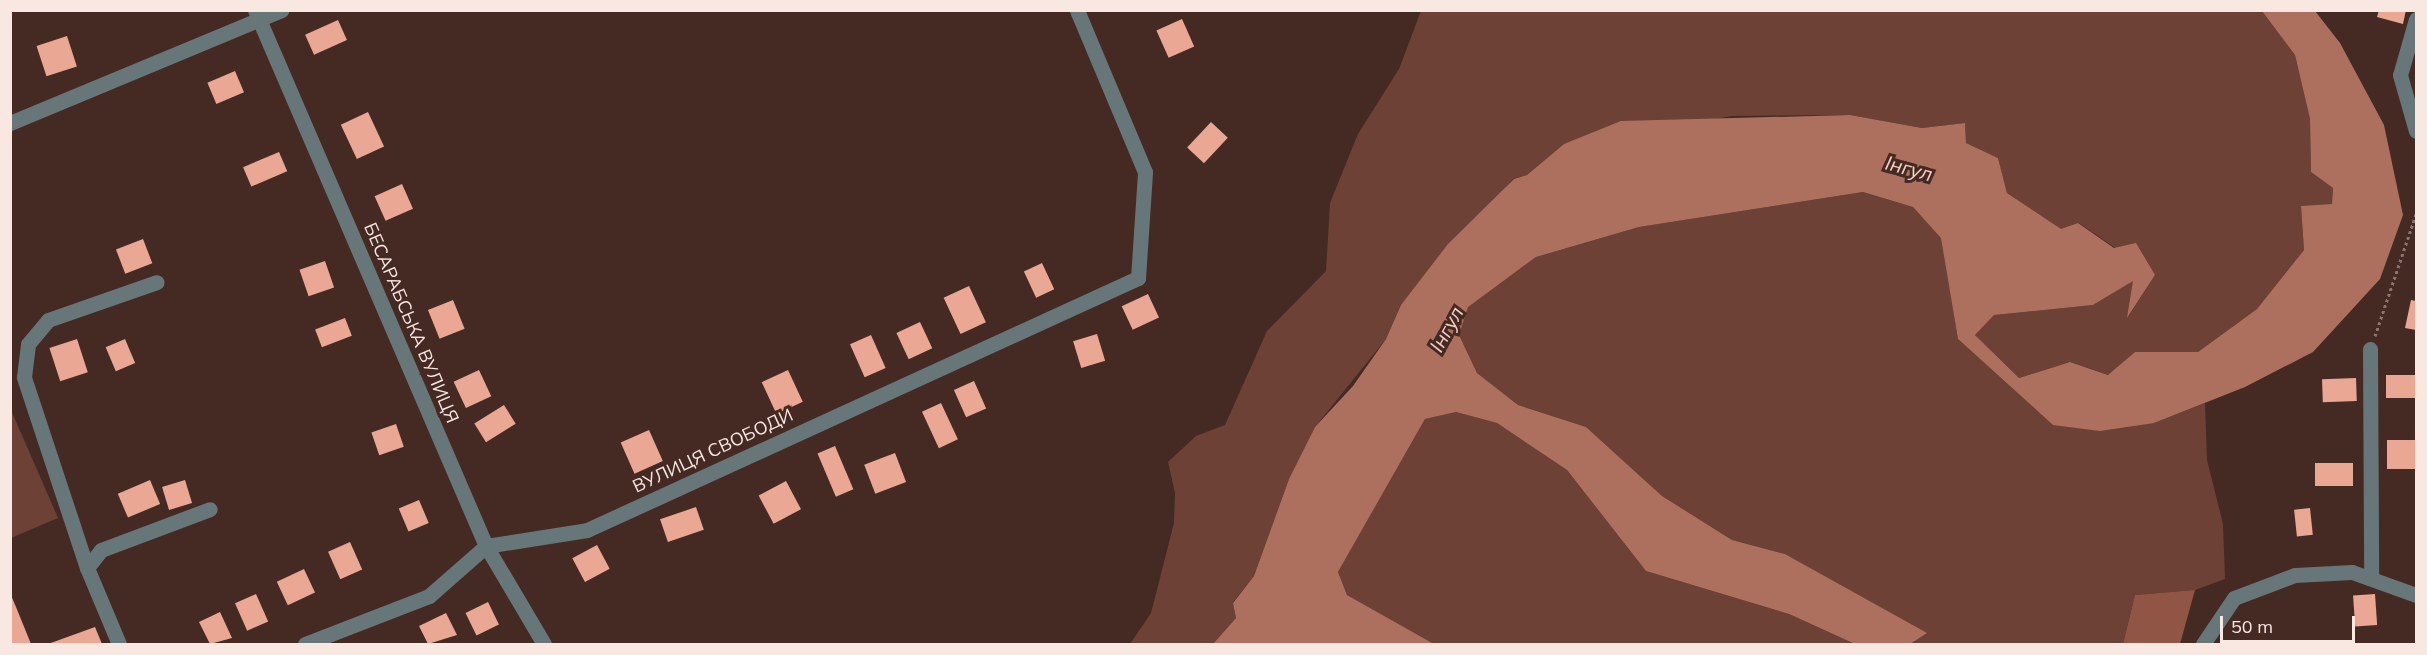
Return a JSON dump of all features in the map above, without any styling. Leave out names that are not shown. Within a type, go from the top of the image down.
[{"type":"street","points":[[10,123],[257,15],[281,10]]},
{"type":"street","name":"ВУЛИЦЯ СВОБОДИ","points":[[486,546],[587,530],[1138,278],[1145,172],[1077,10]]},
{"type":"street","name":"БЕСАРАБСЬКА ВУЛИЦЯ","points":[[257,15],[486,546],[544,645]]},
{"type":"street","points":[[2416,19],[2400,75],[2416,131]]},
{"type":"street","points":[[119,645],[87,568],[24,377],[28,344],[48,320],[157,282]]},
{"type":"street","points":[[2370,349],[2371,577]]},
{"type":"street","points":[[87,568],[101,550],[210,509]]},
{"type":"street","points":[[305,645],[429,596],[486,546]]},
{"type":"street","points":[[2202,645],[2234,598],[2295,575],[2352,572],[2416,595]]},
{"type":"path","points":[[2370,349],[2416,214]]},
{"type":"shaded area","points":[[1421,11],[2262,11],[2295,55],[2310,119],[2311,172],[2333,188],[2332,205],[2301,206],[2304,250],[2257,309],[2198,352],[2135,352],[2109,375],[2070,362],[2019,378],[1975,335],[1994,315],[2093,305],[2134,280],[2128,317],[2155,275],[2079,223],[2061,230],[2007,193],[1998,158],[1966,143],[1965,123],[1922,128],[1850,115],[1732,116],[1564,144],[1527,175],[1513,179],[1401,305],[1386,339],[1315,427],[1289,479],[1254,576],[1233,602],[1236,618],[1213,644],[1130,644],[1151,613],[1174,523],[1175,493],[1168,462],[1196,436],[1225,425],[1267,331],[1326,271],[1330,203],[1358,134],[1399,69]]},
{"type":"shaded area","points":[[1863,192],[1913,207],[1942,238],[1958,339],[2053,425],[2154,423],[2205,403],[2207,460],[2223,524],[2225,579],[2195,590],[2135,595],[2123,644],[1910,644],[1926,633],[1785,554],[1732,540],[1662,496],[1586,427],[1518,405],[1477,373],[1459,335],[1468,306],[1536,257],[1639,227]]},
{"type":"shaded area","points":[[11,410],[58,518],[10,538]]},
{"type":"shaded area","points":[[1456,412],[1497,423],[1567,470],[1646,571],[1789,614],[1855,644],[1434,644],[1347,595],[1338,572],[1425,419]]},
{"type":"shaded area","points":[[2195,590],[2180,644],[2123,644],[2135,595]]},
{"type":"water","name":"Інгул","points":[[2262,11],[2315,11],[2340,43],[2384,125],[2403,215],[2380,279],[2313,352],[2245,387],[2154,423],[2100,431],[2053,425],[1958,339],[1941,238],[1913,207],[1863,192],[1639,227],[1536,257],[1468,307],[1459,335],[1477,373],[1518,405],[1586,427],[1662,496],[1732,540],[1785,554],[1927,633],[1910,644],[1855,644],[1789,614],[1646,571],[1567,470],[1497,423],[1456,412],[1425,419],[1338,572],[1347,595],[1434,644],[1213,644],[1236,618],[1233,603],[1254,576],[1289,479],[1315,427],[1353,386],[1386,339],[1401,305],[1448,244],[1514,179],[1527,175],[1564,144],[1621,121],[1850,115],[1922,128],[1965,123],[1966,143],[1998,158],[2007,193],[2061,229],[2078,223],[2114,248],[2136,243],[2155,275],[2127,318],[2133,281],[2093,305],[1994,315],[1975,335],[2019,378],[2070,362],[2108,375],[2135,352],[2198,352],[2257,309],[2304,250],[2301,206],[2332,204],[2333,188],[2311,172],[2310,119],[2295,55]]},
{"type":"building","points":[[2379,10],[2406,10],[2403,24],[2377,17]]},
{"type":"building","points":[[1182,19],[1194,46],[1169,58],[1156,30]]},
{"type":"building","points":[[338,20],[347,40],[314,55],[305,35]]},
{"type":"building","points":[[67,36],[77,66],[46,76],[37,46]]},
{"type":"building","points":[[235,71],[244,92],[216,104],[207,83]]},
{"type":"building","points":[[368,112],[384,146],[357,159],[341,125]]},
{"type":"building","points":[[1211,122],[1228,138],[1204,163],[1187,148]]},
{"type":"building","points":[[279,152],[287,171],[251,187],[243,167]]},
{"type":"building","points":[[402,184],[413,209],[386,221],[375,196]]},
{"type":"building","points":[[143,239],[152,263],[125,274],[116,249]]},
{"type":"building","points":[[325,261],[334,287],[309,296],[299,270]]},
{"type":"building","points":[[1042,263],[1054,289],[1036,298],[1024,271]]},
{"type":"building","points":[[969,286],[986,322],[961,334],[944,298]]},
{"type":"building","points":[[1148,294],[1159,318],[1133,330],[1122,306]]},
{"type":"building","points":[[453,300],[465,329],[440,339],[428,310]]},
{"type":"building","points":[[2411,300],[2416,301],[2416,330],[2405,328]]},
{"type":"building","points":[[345,318],[352,336],[322,347],[315,329]]},
{"type":"building","points":[[920,322],[932,348],[909,359],[896,333]]},
{"type":"building","points":[[1097,334],[1105,361],[1081,368],[1073,341]]},
{"type":"building","points":[[871,335],[886,368],[865,377],[850,344]]},
{"type":"building","points":[[77,339],[88,372],[60,381],[49,348]]},
{"type":"building","points":[[125,339],[135,363],[116,371],[106,347]]},
{"type":"building","points":[[479,370],[491,396],[466,408],[454,382]]},
{"type":"building","points":[[788,370],[803,402],[777,414],[762,382]]},
{"type":"building","points":[[2386,375],[2416,375],[2416,398],[2386,398]]},
{"type":"building","points":[[2356,378],[2357,401],[2323,402],[2322,379]]},
{"type":"building","points":[[974,381],[986,408],[966,417],[954,390]]},
{"type":"building","points":[[941,403],[958,439],[939,448],[922,412]]},
{"type":"building","points":[[504,405],[516,424],[486,442],[474,424]]},
{"type":"building","points":[[396,424],[404,447],[379,455],[371,432]]},
{"type":"building","points":[[649,430],[663,461],[635,474],[621,443]]},
{"type":"building","points":[[2387,440],[2416,440],[2416,469],[2387,469]]},
{"type":"building","points":[[835,446],[853,489],[836,497],[818,453]]},
{"type":"building","points":[[895,453],[906,482],[875,494],[864,465]]},
{"type":"building","points":[[2315,463],[2353,463],[2353,486],[2315,486]]},
{"type":"building","points":[[150,480],[160,504],[128,518],[118,494]]},
{"type":"building","points":[[185,480],[192,503],[169,510],[162,487]]},
{"type":"building","points":[[786,481],[801,509],[774,524],[759,496]]},
{"type":"building","points":[[419,500],[429,523],[409,532],[399,509]]},
{"type":"building","points":[[696,507],[704,530],[668,542],[660,519]]},
{"type":"building","points":[[2310,508],[2313,535],[2297,537],[2294,510]]},
{"type":"building","points":[[350,542],[362,569],[340,579],[328,552]]},
{"type":"building","points":[[597,545],[610,569],[585,582],[572,558]]},
{"type":"building","points":[[304,569],[315,593],[288,605],[277,582]]},
{"type":"building","points":[[10,593],[16,607],[31,644],[10,644]]},
{"type":"building","points":[[256,594],[268,621],[247,631],[235,603]]},
{"type":"building","points":[[2375,594],[2377,625],[2355,626],[2353,596]]},
{"type":"building","points":[[488,602],[499,624],[476,635],[466,613]]},
{"type":"building","points":[[220,612],[232,638],[210,644],[199,622]]},
{"type":"building","points":[[446,613],[457,635],[428,644],[419,626]]},
{"type":"building","points":[[95,627],[102,644],[48,644]]}]
